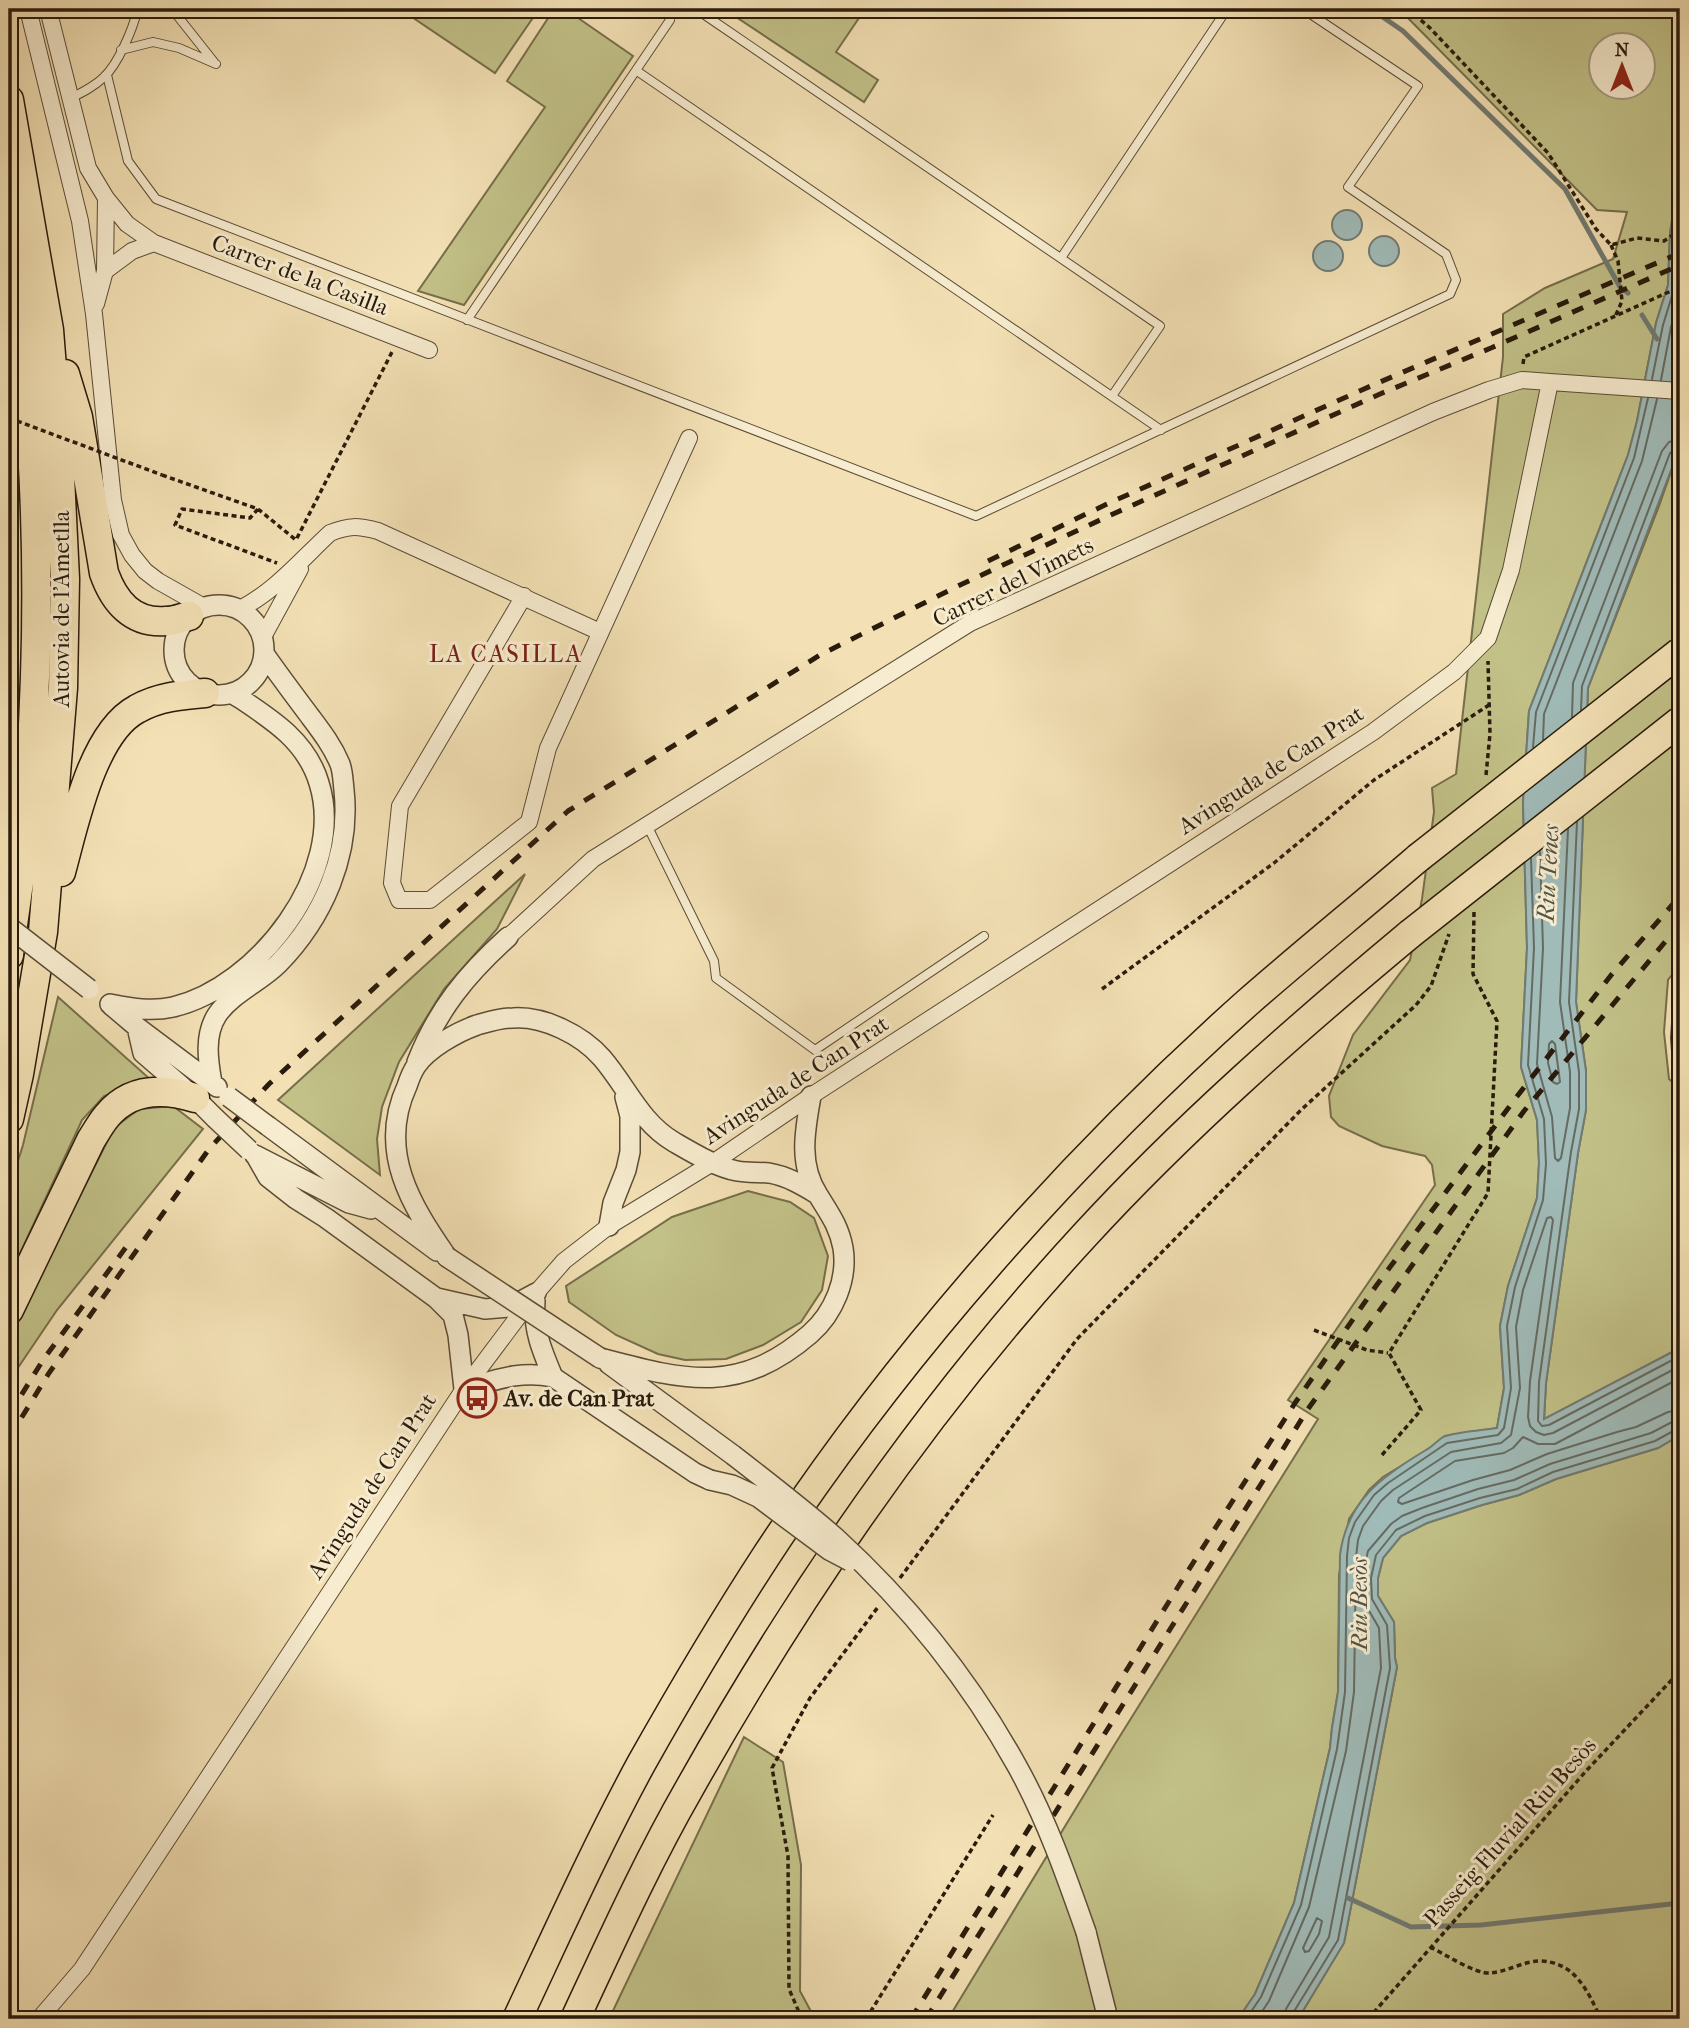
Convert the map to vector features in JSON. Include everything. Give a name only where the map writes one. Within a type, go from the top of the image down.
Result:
[{"type":"highway","name":"Autovia de l'Ametlla","points":[[9,100],[49,330],[62,512],[64,650],[59,751],[43,932],[9,1119]]},
{"type":"highway","name":"Autovia de l'Ametlla","points":[[9,246],[27,382],[35,502],[37,614],[27,816],[9,955]]},
{"type":"highway","points":[[49,330],[63,365],[78,417],[108,586],[125,608],[138,616],[167,621],[196,611]]},
{"type":"highway","points":[[517,2019],[633,1779],[697,1666],[769,1552],[837,1455],[918,1350],[1074,1172],[1246,1004],[1418,858],[1680,652]]},
{"type":"highway","points":[[43,932],[87,781],[99,753],[118,724],[135,710],[160,699],[219,693]]},
{"type":"highway","points":[[575,2019],[687,1791],[787,1622],[860,1513],[985,1350],[1084,1236],[1189,1128],[1298,1028],[1409,934],[1680,722]]},
{"type":"highway","points":[[9,1310],[91,1140],[107,1115],[135,1095],[152,1090],[203,1090]]},
{"type":"street","points":[[28,9],[80,220],[113,500],[121,536],[145,571],[196,611]]},
{"type":"street","name":"Carrer de la Casilla","points":[[48,9],[88,167],[106,198],[127,224],[155,243],[429,350]]},
{"type":"street","points":[[93,314],[105,271],[106,198]]},
{"type":"street","points":[[105,271],[132,251],[155,243]]},
{"type":"street","name":"Carrer del Vimets","points":[[508,937],[593,859],[970,623],[1455,403],[1522,380],[1550,382]]},
{"type":"street","points":[[1550,382],[1680,391]]},
{"type":"street","name":"Avinguda de Can Prat","points":[[39,2019],[82,1969],[464,1389],[536,1293],[564,1261],[609,1226],[714,1162],[811,1096],[1373,732],[1454,672],[1488,638],[1511,570],[1550,382]]},
{"type":"street","points":[[524,596],[400,806],[391,883],[399,900],[430,900],[529,822],[548,748],[689,438]]},
{"type":"street","points":[[240,609],[275,586],[330,533],[356,525],[378,531],[600,632]]},
{"type":"street","points":[[219,693],[251,683],[257,675],[264,646],[310,552]]},
{"type":"street","points":[[110,1004],[138,1009],[164,1009],[196,1000],[215,989],[243,970],[287,925],[309,888],[324,830],[324,810],[319,783],[307,758],[294,738],[274,721],[219,693],[187,682],[176,664],[174,643],[177,633],[196,611],[222,604],[240,609],[254,620],[264,646],[329,741],[341,767],[346,809],[342,848],[335,873],[303,937],[276,966],[232,999],[218,1014],[211,1028],[203,1090],[215,1118],[253,1153],[349,1203],[382,1211]]},
{"type":"street","points":[[9,927],[137,1027],[143,1053],[203,1090],[229,1097],[447,1257],[600,1358],[733,1454],[813,1518],[870,1571],[939,1648],[980,1706],[1017,1766],[1066,1874],[1086,1932],[1108,2019]]},
{"type":"street","points":[[447,1257],[420,1218],[405,1187],[398,1163],[397,1118],[403,1094],[427,1038],[468,975],[508,937]]},
{"type":"street","points":[[416,1066],[442,1042],[466,1029],[515,1017],[537,1020],[588,1045],[602,1058],[648,1122],[673,1142],[735,1171],[782,1176],[817,1194]]},
{"type":"street","points":[[1680,1024],[1680,1051]]},
{"type":"street","points":[[609,1226],[613,1203],[630,1152],[630,1116],[624,1089]]},
{"type":"street","points":[[600,1358],[661,1374],[713,1377],[739,1375],[763,1367],[786,1353],[822,1323],[840,1289],[843,1248],[838,1228],[829,1209],[817,1194],[805,1160],[805,1130],[811,1096]]},
{"type":"street","points":[[253,1153],[268,1177],[436,1297],[453,1315],[464,1389],[515,1375],[535,1373],[553,1377],[695,1473],[758,1497],[829,1550],[870,1571]]},
{"type":"street","points":[[436,1297],[485,1309],[509,1307],[536,1293]]},
{"type":"street","points":[[536,1293],[534,1316],[537,1338],[553,1377]]},
{"type":"lane","points":[[121,50],[153,42],[179,48],[216,64],[172,9]]},
{"type":"lane","points":[[696,9],[1160,326],[1112,396]]},
{"type":"lane","points":[[1061,258],[1227,9]]},
{"type":"lane","points":[[107,75],[128,161],[156,199],[976,516],[1450,294],[1456,280],[1446,254],[1348,187],[1418,86],[1303,9]]},
{"type":"lane","points":[[71,98],[107,75],[133,29],[136,10]]},
{"type":"lane","points":[[467,320],[670,20]]},
{"type":"lane","points":[[637,71],[1161,429]]},
{"type":"lane","points":[[647,825],[714,961],[716,978],[815,1050],[984,936]]},
{"type":"path","points":[[1408,9],[1430,28],[1548,153],[1597,229],[1611,245],[1618,261],[1622,301],[1614,317]]},
{"type":"path","points":[[1611,245],[1637,238],[1664,241],[1680,230]]},
{"type":"path","points":[[1522,380],[1524,357],[1680,288]]},
{"type":"path","points":[[290,547],[296,540],[398,338]]},
{"type":"path","points":[[9,418],[258,509],[310,552]]},
{"type":"path","points":[[258,509],[250,518],[181,509],[175,525],[278,563],[284,555]]},
{"type":"path","points":[[1102,989],[1274,863],[1374,780],[1489,705],[1488,638]]},
{"type":"path","points":[[899,1579],[1077,1339],[1301,1110],[1416,1005],[1431,986],[1452,926]]},
{"type":"path","points":[[1389,1353],[1488,1193],[1497,1021],[1473,974]]},
{"type":"path","points":[[1314,1330],[1367,1350],[1389,1353]]},
{"type":"path","points":[[1382,1455],[1421,1410],[1389,1353]]},
{"type":"path","points":[[802,2019],[789,1989],[788,1856],[772,1768],[810,1698],[883,1601]]},
{"type":"path","name":"Passeig Fluvial Riu Besòs","points":[[1368,2019],[1587,1770],[1680,1671]]},
{"type":"path","points":[[866,2019],[993,1815]]},
{"type":"path","points":[[1430,1947],[1476,1970],[1488,1973],[1537,1961],[1563,1966],[1586,1986],[1601,2019]]},
{"type":"shaded area","points":[[400,9],[539,9],[495,73]]},
{"type":"shaded area","points":[[554,9],[565,9],[633,56],[464,305],[418,291],[545,107],[507,81]]},
{"type":"shaded area","points":[[724,9],[865,9],[836,52],[878,80],[864,102]]},
{"type":"shaded area","points":[[1399,9],[1680,9],[1680,173],[1670,233],[1668,285],[1656,323],[1628,455],[1529,711],[1523,803],[1527,948],[1521,1067],[1537,1120],[1539,1163],[1537,1198],[1508,1286],[1500,1326],[1504,1388],[1497,1428],[1445,1436],[1383,1477],[1369,1490],[1349,1519],[1339,1575],[1338,1692],[1330,1748],[1294,1903],[1255,1994],[1238,2019],[948,2019],[1115,1744],[1318,1419],[1288,1400],[1435,1185],[1432,1165],[1425,1156],[1382,1146],[1339,1126],[1331,1117],[1329,1096],[1353,1035],[1410,960],[1434,812],[1432,788],[1456,774],[1503,357],[1503,314],[1545,288],[1613,259],[1627,212],[1597,210]]},
{"type":"shaded area","points":[[1680,437],[1680,965],[1668,980],[1664,1032],[1669,1079],[1680,1089],[1680,1348],[1544,1420],[1546,1383],[1586,1110],[1586,1071],[1576,1002],[1588,688],[1659,506],[1678,452]]},
{"type":"shaded area","points":[[525,874],[497,929],[444,989],[399,1062],[382,1107],[377,1139],[380,1175],[278,1100]]},
{"type":"shaded area","points":[[58,997],[151,1080],[104,1096],[82,1120],[9,1277],[9,1189],[23,1145]]},
{"type":"shaded area","points":[[173,1106],[203,1129],[57,1310],[9,1381],[9,1337],[114,1128],[139,1109]]},
{"type":"shaded area","points":[[748,1191],[790,1202],[814,1218],[828,1256],[822,1290],[801,1322],[763,1345],[726,1359],[685,1360],[658,1354],[616,1335],[569,1302],[566,1286],[672,1217]]},
{"type":"shaded area","points":[[1680,1435],[1680,2019],[1298,2019],[1344,1943],[1397,1667],[1394,1622],[1378,1596],[1378,1578],[1383,1558],[1401,1536],[1427,1523],[1658,1448]]},
{"type":"shaded area","points":[[744,1737],[783,1762],[801,1865],[800,1991],[815,2019],[609,2019]]},
{"type":"water","points":[[1680,173],[1678,452],[1588,688],[1576,1002],[1586,1071],[1586,1110],[1546,1383],[1544,1419],[1680,1348],[1680,1435],[1658,1448],[1427,1523],[1401,1536],[1383,1558],[1378,1578],[1378,1596],[1394,1622],[1397,1667],[1344,1943],[1298,2019],[1238,2019],[1255,1994],[1294,1903],[1330,1748],[1338,1692],[1340,1555],[1350,1520],[1358,1505],[1381,1481],[1443,1437],[1497,1428],[1504,1388],[1500,1326],[1508,1286],[1537,1198],[1539,1163],[1537,1120],[1521,1067],[1527,948],[1523,803],[1529,711],[1628,455],[1656,323],[1668,285],[1670,233]]},
{"type":"water","points":[[1347,210],[1357,215],[1362,225],[1357,235],[1347,240],[1337,235],[1332,225],[1337,215]]},
{"type":"water","points":[[1384,236],[1394,241],[1399,251],[1394,261],[1384,266],[1374,261],[1369,251],[1374,241]]},
{"type":"water","points":[[1328,241],[1334,242],[1342,250],[1342,262],[1334,270],[1328,271],[1322,270],[1314,262],[1313,256],[1314,250],[1322,242]]},
{"type":"waterway","points":[[1371,9],[1403,31],[1565,189],[1620,287],[1628,293]]},
{"type":"waterway","points":[[1642,315],[1657,339]]},
{"type":"waterway","points":[[1348,1898],[1411,1927],[1481,1925],[1680,1903]]},
{"type":"railway","points":[[988,561],[1107,504],[1373,385],[1680,253]]},
{"type":"railway","points":[[9,1438],[49,1373],[209,1149],[269,1084],[568,811],[820,655],[960,585],[1380,394],[1680,265]]},
{"type":"railway","points":[[911,2019],[1295,1403],[1376,1286],[1515,1099],[1612,974],[1680,896]]},
{"type":"railway","points":[[926,2019],[1308,1409],[1524,1111],[1680,924]]},
{"type":"railway","points":[[9,1415],[43,1360],[129,1243]]},
{"type":"place","name":"Av. de Can Prat","points":[[477,1398]]},
{"type":"district","name":"LA CASILLA","points":[[506,654]]},
{"type":"water label","name":"Riu Tenes","points":[[1548,873]]},
{"type":"water label","name":"Riu Besòs","points":[[1359,1604]]}]
